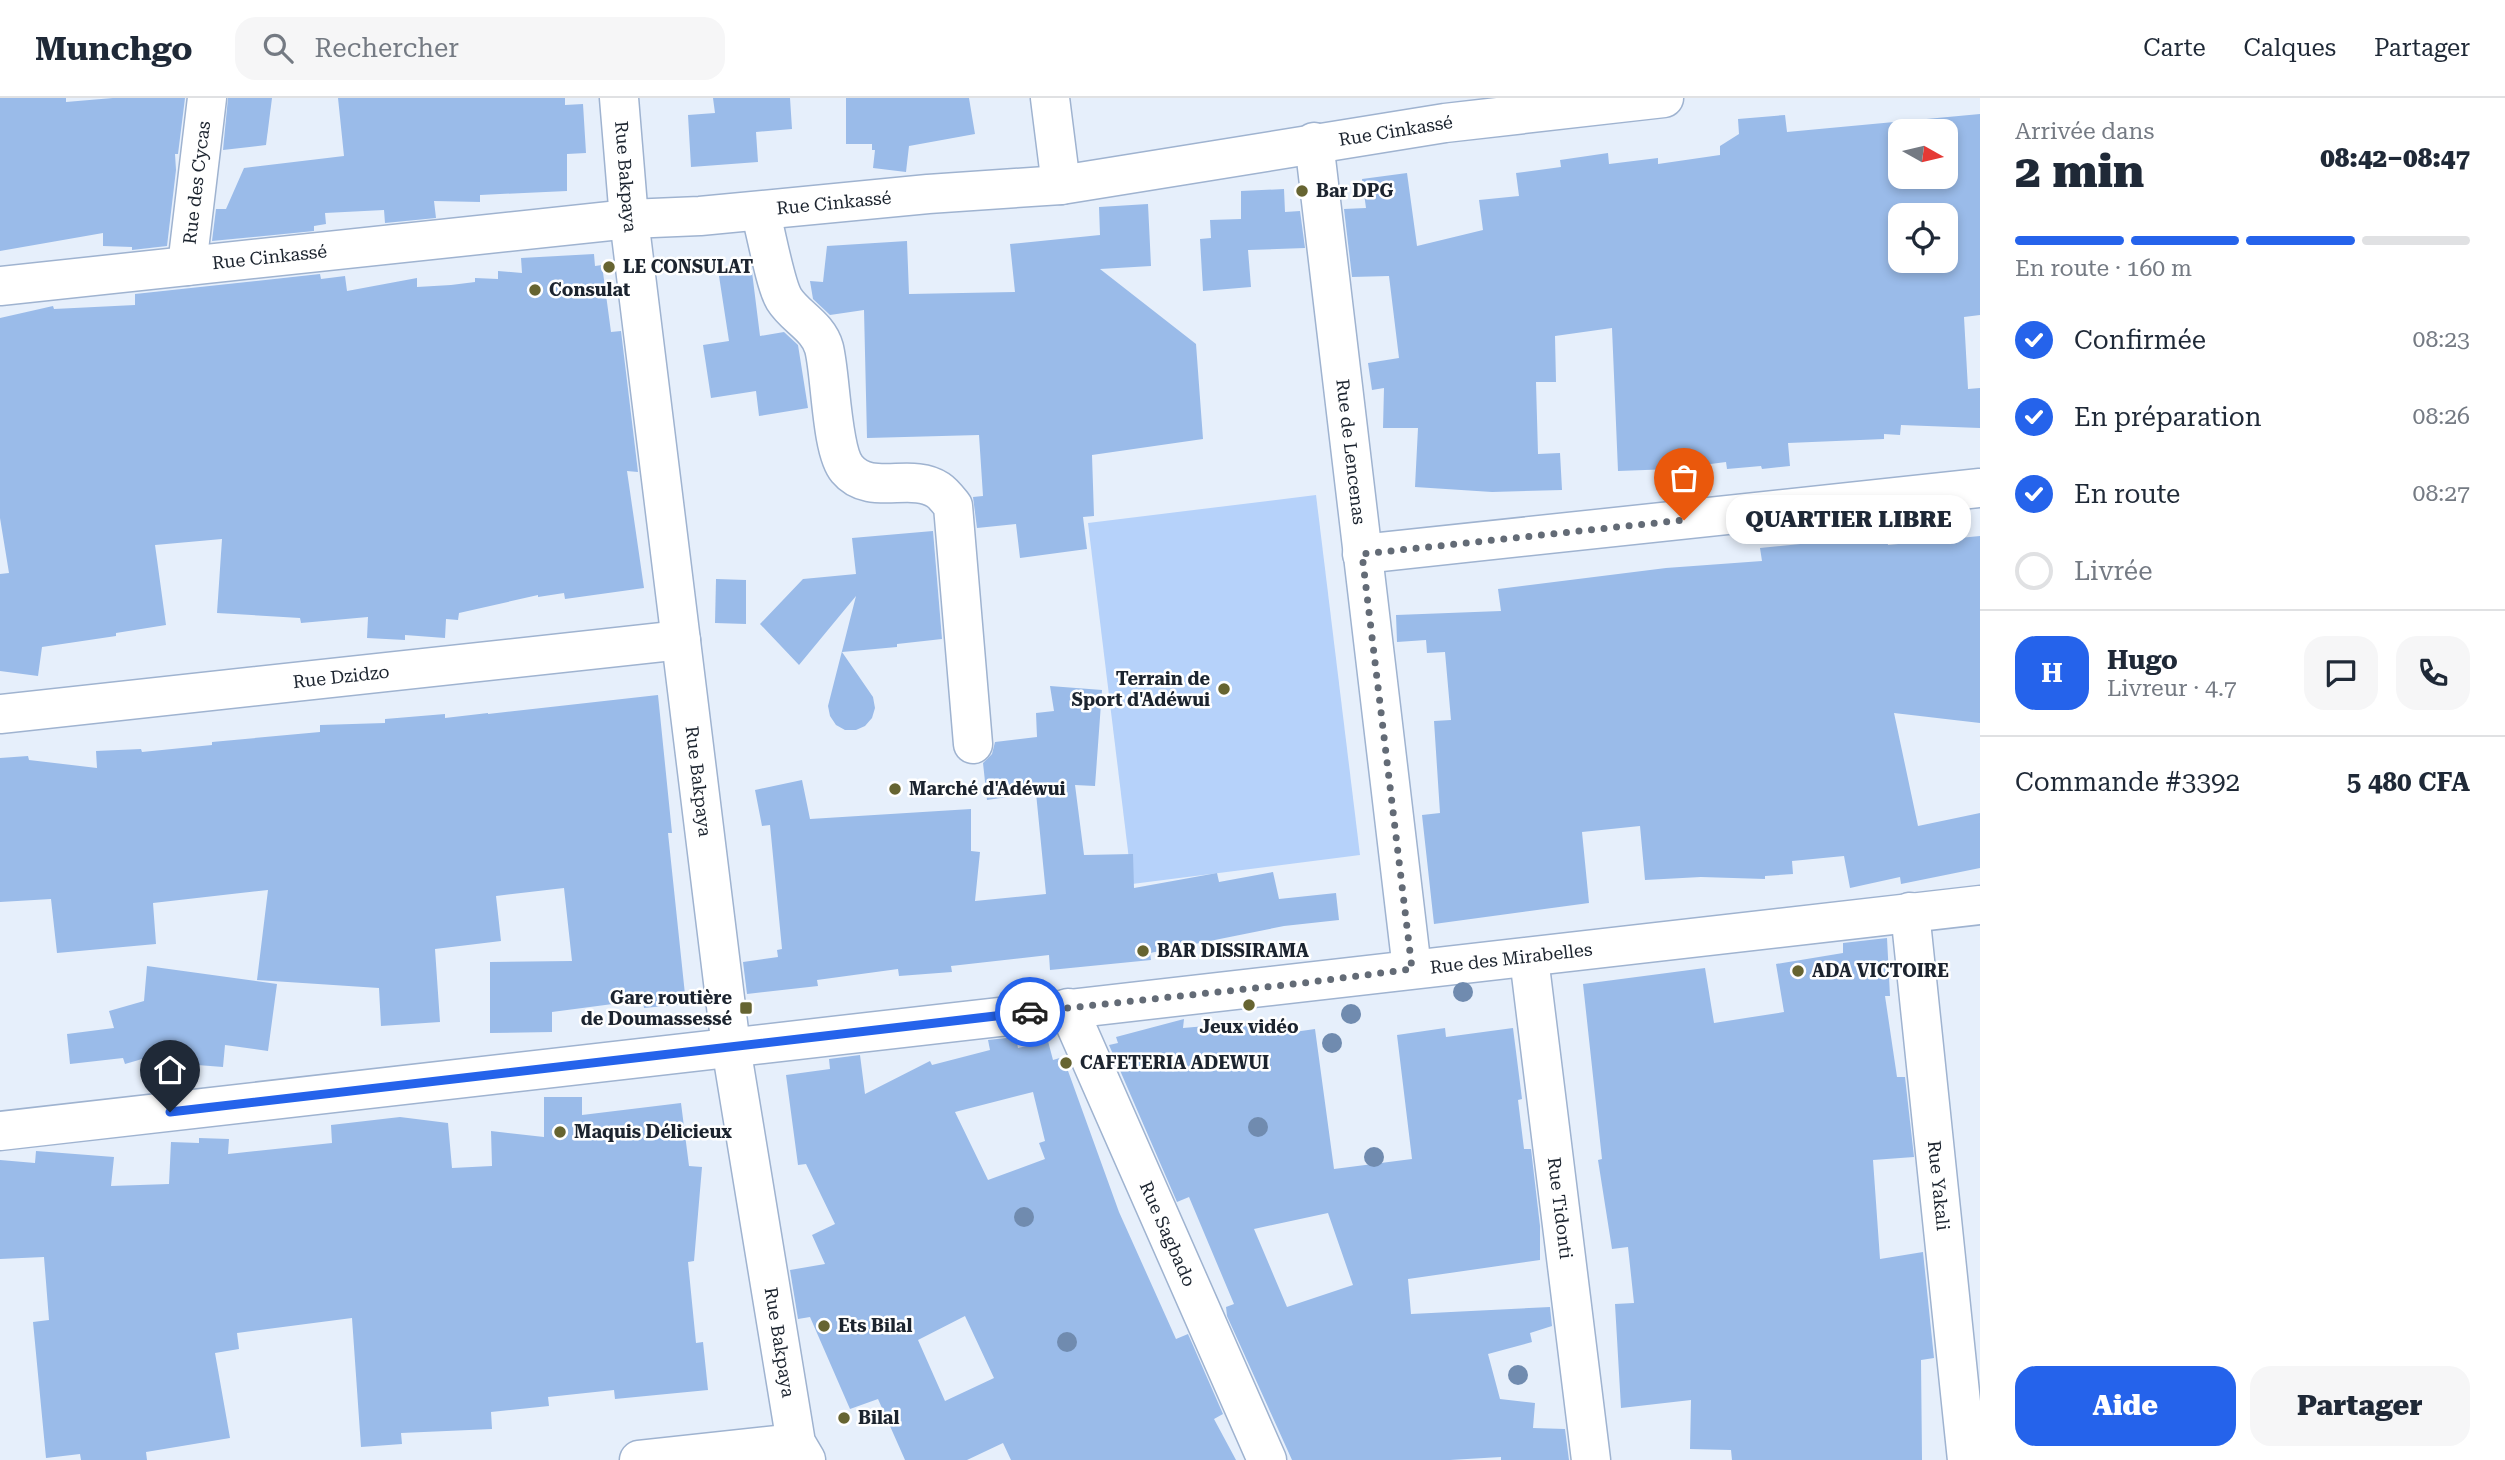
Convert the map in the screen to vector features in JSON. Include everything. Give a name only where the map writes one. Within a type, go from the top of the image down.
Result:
[{"type":"street","name":"Rue des Cycas","points":[[187,267],[207,98]]},
{"type":"street","name":"Rue Bakpaya","points":[[619,98],[629,219],[731,1047],[801,1451]]},
{"type":"street","points":[[1050,98],[1060,185]]},
{"type":"street","name":"Rue Cinkassé","points":[[0,286],[629,219],[760,211],[928,194],[1060,185],[1314,142],[1444,111],[1664,98]]},
{"type":"street","name":"Rue de Lencenas","points":[[1314,142],[1412,969]]},
{"type":"street","points":[[760,211],[782,297],[794,312],[810,324],[824,346],[836,441],[846,469],[867,483],[918,483],[938,490],[953,506],[973,744]]},
{"type":"street","points":[[1362,554],[1980,488]]},
{"type":"street","name":"Rue Dzidzo","points":[[0,715],[681,640]]},
{"type":"street","name":"Rue des Mirabelles","points":[[0,1131],[1980,905]]},
{"type":"street","name":"Rue Yakali","points":[[1910,912],[1967,1460]]},
{"type":"street","name":"Rue Tidonti","points":[[1529,958],[1591,1460]]},
{"type":"street","name":"Rue Sagbado","points":[[1068,1008],[1267,1460]]},
{"type":"street","points":[[639,1460],[801,1451]]},
{"type":"shaded area","name":"Terrain de Sport d'Adéwui","points":[[1316,495],[1360,855],[1132,884],[1088,523]]},
{"type":"building","points":[[0,98],[66,98],[66,102],[113,98],[185,98],[178,154],[175,154],[176,170],[167,246],[132,250],[132,247],[103,246],[103,233],[0,251]]},
{"type":"building","points":[[228,98],[272,98],[266,145],[223,150]]},
{"type":"building","points":[[338,98],[565,98],[565,105],[583,104],[586,153],[567,154],[567,191],[480,195],[480,202],[434,201],[436,218],[385,223],[384,210],[325,213],[326,224],[314,226],[314,231],[212,241],[216,209],[226,209],[244,168],[344,156]]},
{"type":"building","points":[[713,98],[790,98],[792,129],[756,132],[758,162],[691,167],[688,115],[715,113]]},
{"type":"building","points":[[846,98],[969,98],[975,134],[909,146],[906,172],[873,168],[875,150],[872,150],[872,144],[846,144]]},
{"type":"building","points":[[1980,114],[1980,315],[1964,317],[1968,389],[1980,388],[1980,428],[1901,425],[1900,435],[1884,434],[1884,439],[1788,443],[1790,466],[1727,469],[1726,462],[1672,469],[1618,471],[1612,328],[1555,336],[1556,382],[1536,382],[1538,454],[1560,453],[1562,490],[1492,492],[1415,487],[1418,428],[1383,428],[1384,388],[1372,390],[1368,363],[1399,358],[1389,276],[1352,277],[1344,209],[1366,208],[1362,179],[1407,173],[1417,246],[1483,230],[1479,200],[1519,196],[1516,173],[1561,167],[1560,160],[1608,153],[1609,164],[1658,158],[1658,164],[1720,155],[1720,146],[1739,134],[1738,119],[1785,115],[1787,132],[1888,123],[1888,189],[1958,189],[1958,119],[1926,119]]},
{"type":"building","points":[[1284,189],[1285,212],[1300,211],[1305,248],[1248,250],[1251,287],[1203,291],[1200,239],[1211,238],[1210,220],[1241,219],[1241,191]]},
{"type":"building","points":[[1148,204],[1151,266],[1100,269],[1196,344],[1203,439],[1092,455],[1094,516],[1083,517],[1087,549],[1020,558],[1016,524],[977,528],[973,497],[983,496],[979,435],[867,438],[864,310],[830,315],[813,299],[810,281],[823,282],[827,246],[907,241],[909,294],[1015,292],[1010,244],[1100,235],[1099,207]]},
{"type":"building","points":[[594,254],[595,266],[602,265],[611,332],[621,331],[638,472],[627,471],[644,588],[565,599],[564,593],[538,595],[459,613],[458,620],[446,619],[445,638],[405,635],[405,640],[367,638],[368,617],[301,623],[300,618],[217,613],[222,539],[155,545],[166,625],[42,647],[38,676],[0,671],[0,574],[9,573],[0,518],[0,318],[53,306],[54,309],[135,305],[135,294],[320,274],[321,279],[345,276],[347,291],[417,278],[417,287],[451,285],[475,282],[475,278],[498,279],[498,271],[522,273],[521,258]]},
{"type":"building","points":[[752,272],[760,336],[784,332],[798,345],[808,408],[759,416],[756,391],[711,398],[703,345],[729,341],[719,276]]},
{"type":"building","points":[[1885,527],[1888,545],[1980,536],[1980,723],[1894,713],[1918,826],[1980,813],[1980,868],[1901,884],[1900,877],[1850,888],[1844,856],[1792,861],[1793,874],[1765,876],[1765,879],[1701,877],[1645,880],[1640,826],[1582,832],[1589,903],[1434,924],[1422,815],[1440,813],[1434,721],[1451,720],[1445,652],[1427,653],[1426,640],[1397,642],[1396,615],[1501,611],[1498,589],[1666,568],[1762,561],[1760,548],[1840,540],[1839,535]]},
{"type":"building","points":[[933,531],[942,639],[897,644],[897,647],[842,652],[873,697],[875,708],[872,718],[865,726],[856,730],[845,730],[836,725],[828,706],[856,596],[799,665],[760,624],[803,579],[856,574],[852,538]]},
{"type":"building","points":[[716,579],[746,580],[746,624],[715,623]]},
{"type":"building","points":[[1050,686],[1102,690],[1095,786],[1075,785],[1084,855],[1133,854],[1134,888],[1217,873],[1219,882],[1273,872],[1279,899],[1336,893],[1339,920],[1284,926],[1150,953],[1151,960],[1050,970],[1049,955],[951,966],[952,972],[899,976],[898,969],[817,980],[818,986],[747,994],[743,962],[778,957],[777,950],[782,949],[770,825],[762,826],[755,790],[802,780],[810,819],[971,809],[971,851],[980,852],[975,901],[1046,894],[1036,793],[987,800],[983,763],[992,754],[995,742],[1037,737],[1036,713],[1054,711]]},
{"type":"building","points":[[658,695],[672,833],[668,833],[686,1004],[644,1008],[643,1000],[552,1012],[552,1032],[490,1033],[490,962],[572,961],[564,888],[496,896],[501,941],[435,949],[440,1022],[381,1026],[379,988],[257,980],[268,890],[153,903],[156,944],[57,953],[51,899],[0,902],[0,758],[28,756],[29,760],[97,768],[96,751],[141,749],[142,752],[212,745],[212,742],[320,732],[320,725],[385,723],[385,719],[445,714],[445,718]]},
{"type":"building","points":[[1887,938],[1890,996],[1885,996],[1897,1077],[1905,1077],[1914,1157],[1873,1160],[1880,1259],[1923,1252],[1934,1358],[1921,1360],[1922,1460],[1732,1460],[1731,1450],[1690,1449],[1691,1400],[1621,1408],[1615,1304],[1634,1303],[1628,1247],[1612,1249],[1598,1160],[1602,1159],[1583,984],[1705,968],[1714,1023],[1784,1012],[1776,964],[1843,953],[1843,943]]},
{"type":"building","points":[[147,966],[277,984],[268,1051],[225,1045],[223,1067],[172,1063],[173,1050],[125,1064],[123,1058],[70,1064],[67,1034],[114,1028],[109,1011],[144,1001]]},
{"type":"building","points":[[1184,1019],[1183,1028],[1264,1021],[1266,1036],[1315,1029],[1334,1169],[1412,1159],[1397,1035],[1445,1028],[1446,1037],[1513,1028],[1522,1099],[1518,1100],[1524,1149],[1531,1149],[1540,1226],[1540,1260],[1408,1279],[1411,1314],[1550,1307],[1552,1326],[1530,1333],[1532,1342],[1488,1354],[1500,1399],[1535,1403],[1533,1428],[1565,1429],[1569,1460],[1501,1460],[1501,1457],[1450,1460],[1292,1460],[1227,1316],[1226,1307],[1234,1304],[1189,1197],[1177,1202],[1109,1045],[1118,1043],[1116,1037]],"holes":[[[1328,1213],[1353,1285],[1287,1307],[1254,1229]]]},
{"type":"building","points":[[1016,1037],[1018,1048],[1048,1041],[1053,1060],[1063,1057],[1119,1212],[1176,1339],[1188,1334],[1223,1414],[1214,1419],[1236,1460],[1011,1460],[1003,1443],[967,1460],[905,1460],[878,1399],[850,1409],[810,1317],[798,1319],[790,1270],[825,1264],[812,1235],[835,1224],[806,1164],[798,1165],[786,1075],[830,1069],[829,1059],[860,1055],[865,1094],[930,1061],[932,1065],[990,1050],[988,1040]],"holes":[[[1033,1092],[1045,1141],[1039,1143],[1045,1159],[988,1180],[955,1112]],[[965,1316],[994,1378],[945,1401],[918,1340]]]},
{"type":"building","points":[[544,1097],[582,1097],[582,1115],[681,1103],[689,1166],[702,1167],[694,1261],[688,1262],[696,1343],[703,1342],[708,1390],[615,1399],[614,1390],[548,1397],[549,1406],[491,1412],[492,1429],[401,1433],[402,1444],[361,1447],[352,1318],[237,1333],[239,1349],[215,1353],[230,1438],[146,1452],[147,1460],[81,1460],[80,1454],[46,1458],[33,1322],[49,1320],[44,1257],[0,1259],[0,1160],[35,1163],[36,1151],[114,1157],[111,1186],[169,1184],[171,1142],[199,1143],[199,1138],[229,1139],[228,1154],[332,1143],[331,1125],[400,1117],[448,1123],[452,1168],[492,1166],[491,1131],[544,1137]]},
{"type":"way so far","points":[[1030,1012],[1412,969],[1362,554],[1684,520]]},
{"type":"place","name":"Bar DPG","points":[[1302,191]]},
{"type":"place","name":"LE CONSULAT","points":[[609,267]]},
{"type":"place","name":"Consulat","points":[[535,290]]},
{"type":"place","name":"QUARTIER LIBRE","points":[[1684,520]]},
{"type":"place","name":"Terrain de Sport d'Adéwui","points":[[1224,689]]},
{"type":"place","name":"Marché d'Adéwui","points":[[895,789]]},
{"type":"place","name":"BAR DISSIRAMA","points":[[1143,951]]},
{"type":"place","name":"ADA VICTOIRE","points":[[1798,971]]},
{"type":"place","name":"Jeux vidéo","points":[[1249,1005]]},
{"type":"place","name":"Gare routière de Doumassessé","points":[[746,1008]]},
{"type":"place","name":"CAFETERIA ADEWUI","points":[[1066,1063]]},
{"type":"place","name":"Maquis Délicieux","points":[[560,1132]]},
{"type":"place","name":"Ets Bilal","points":[[824,1326]]},
{"type":"place","name":"Bilal","points":[[844,1418]]},
{"type":"route","points":[[170,1112],[1030,1012]]}]
